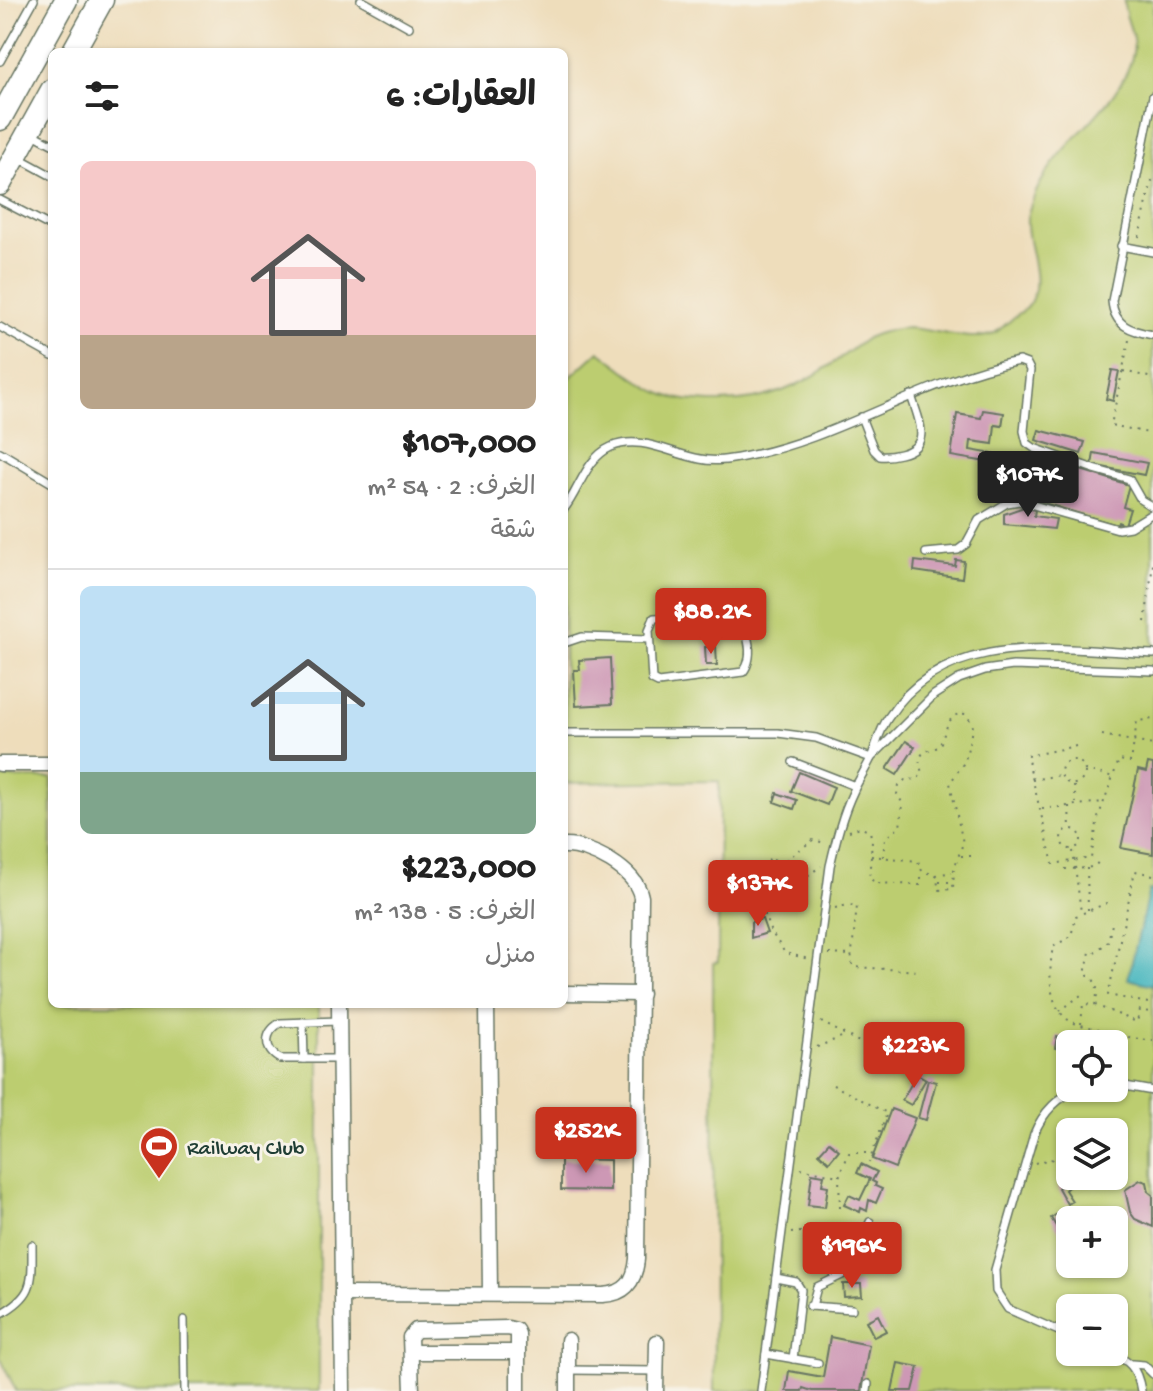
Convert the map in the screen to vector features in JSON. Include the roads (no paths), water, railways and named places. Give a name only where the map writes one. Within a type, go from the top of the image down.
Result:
[{"type":"highway","points":[[0,119],[66,0]]},
{"type":"highway","points":[[75,48],[102,0]]},
{"type":"highway","points":[[0,184],[8,152],[29,131],[48,97]]},
{"type":"street","points":[[0,764],[48,764]]},
{"type":"street","points":[[342,1294],[614,1294],[632,1281],[637,1259],[642,908],[637,884],[628,874],[592,851],[568,846]]},
{"type":"street","points":[[568,993],[641,994]]},
{"type":"street","points":[[339,1008],[343,1391]]},
{"type":"street","points":[[487,1008],[490,1293]]},
{"type":"street","points":[[412,1391],[411,1334],[420,1329],[508,1328],[516,1330],[518,1334],[518,1391]]},
{"type":"street","points":[[568,1340],[568,1391]]},
{"type":"street","points":[[656,1391],[657,1342]]},
{"type":"street","points":[[411,1352],[518,1352]]},
{"type":"lane","points":[[0,61],[34,0]]},
{"type":"lane","points":[[361,0],[409,27]]},
{"type":"lane","points":[[1153,96],[1121,246],[1113,308],[1120,322],[1133,331],[1153,335]]},
{"type":"lane","points":[[29,131],[48,142]]},
{"type":"lane","points":[[8,152],[48,174]]},
{"type":"lane","points":[[0,200],[48,225]]},
{"type":"lane","points":[[1121,246],[1153,252]]},
{"type":"lane","points":[[0,327],[48,354]]},
{"type":"lane","points":[[568,502],[593,460],[623,443],[643,443],[700,459],[729,460],[786,448],[973,372],[1023,362],[1031,374],[1024,431],[1027,443],[1088,467],[1124,476],[1134,483],[1141,500],[1153,510],[1130,527],[1118,529],[1024,501],[1014,501],[979,520],[966,544],[958,550],[926,553]]},
{"type":"lane","points":[[861,417],[874,450],[880,456],[888,457],[912,450],[920,442],[922,431],[911,395]]},
{"type":"lane","points":[[0,452],[48,481]]},
{"type":"lane","points":[[730,615],[744,627],[748,664],[738,674],[658,683],[650,675],[649,639],[649,626],[654,618],[730,615]]},
{"type":"lane","points":[[568,642],[582,637],[649,639]]},
{"type":"lane","points":[[761,1391],[830,866],[855,786],[871,758],[881,729],[896,707],[926,679],[956,662],[983,653],[1011,648],[1153,654]]},
{"type":"lane","points":[[1099,651],[1099,669]]},
{"type":"lane","points":[[871,758],[934,695],[972,674],[1013,666],[1153,671]]},
{"type":"lane","points":[[568,733],[778,733],[825,741],[871,758]]},
{"type":"lane","points":[[793,762],[855,786]]},
{"type":"lane","points":[[339,1021],[280,1023],[271,1028],[267,1037],[267,1046],[280,1059],[339,1059]]},
{"type":"lane","points":[[303,1022],[304,1059]]},
{"type":"lane","points":[[1128,1087],[1153,1091]]},
{"type":"lane","points":[[1056,1330],[1018,1314],[1001,1301],[996,1291],[995,1270],[1034,1134],[1046,1112],[1057,1102]]},
{"type":"lane","points":[[812,1306],[817,1287],[844,1274],[852,1265],[870,1222]]},
{"type":"lane","points":[[0,1314],[20,1302],[30,1287],[32,1245]]},
{"type":"lane","points":[[776,1278],[798,1284],[801,1290],[793,1359]]},
{"type":"lane","points":[[799,1305],[852,1309]]},
{"type":"lane","points":[[184,1320],[185,1391]]},
{"type":"lane","points":[[766,1354],[818,1363]]},
{"type":"lane","points":[[1128,1362],[1144,1365],[1153,1374]]},
{"type":"lane","points":[[1132,1364],[1139,1375],[1141,1391]]},
{"type":"lane","points":[[568,1370],[657,1371]]},
{"type":"water","points":[[1149,890],[1153,891],[1153,985],[1128,979]]},
{"type":"place","name":"Railway Club","points":[[159,1180]]}]
